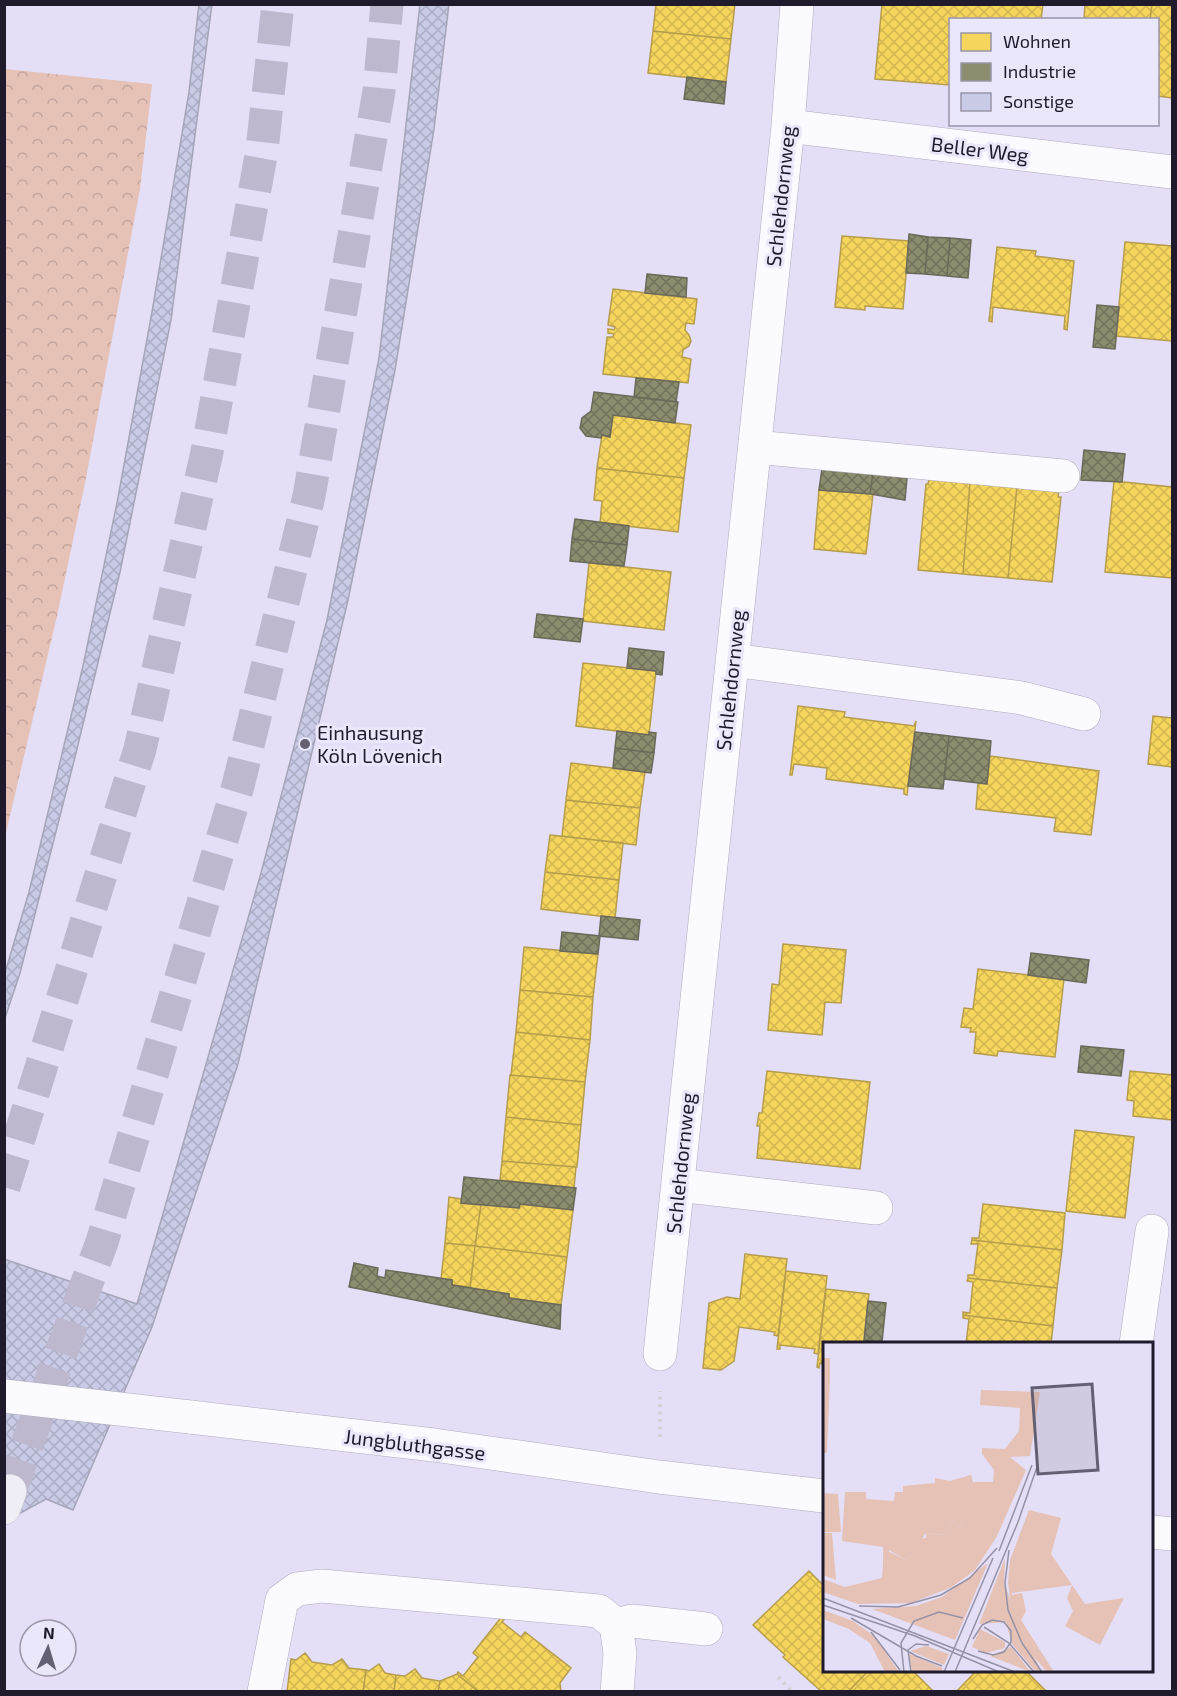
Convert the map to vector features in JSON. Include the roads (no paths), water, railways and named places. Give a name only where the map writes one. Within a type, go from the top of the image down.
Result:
[{"type":"street","name":"Schlehdornweg","points":[[660,1354],[788,126],[797,4]]},
{"type":"street","name":"Beller Weg","points":[[788,126],[1173,172]]},
{"type":"street","points":[[755,447],[1063,477]]},
{"type":"street","points":[[732,660],[1022,698],[1084,714]]},
{"type":"street","points":[[678,1185],[876,1208]]},
{"type":"street","points":[[1136,1342],[1152,1231]]},
{"type":"street","name":"Jungbluthgasse","points":[[4,1396],[434,1445],[659,1477],[823,1496]]},
{"type":"street","points":[[1153,1532],[1173,1534]]},
{"type":"street","points":[[264,1692],[282,1600],[297,1589],[322,1586],[599,1611],[616,1625],[620,1653],[617,1692]]},
{"type":"street","points":[[616,1625],[632,1621],[705,1629]]},
{"type":"tunnel","points":[[4,1187],[140,749],[207,452],[262,150],[278,4]]},
{"type":"tunnel","points":[[10,1491],[102,1242],[238,786],[309,496],[379,91],[387,4]]},
{"type":"place","name":"Einhausung Köln Lövenich","points":[[305,744]]}]
